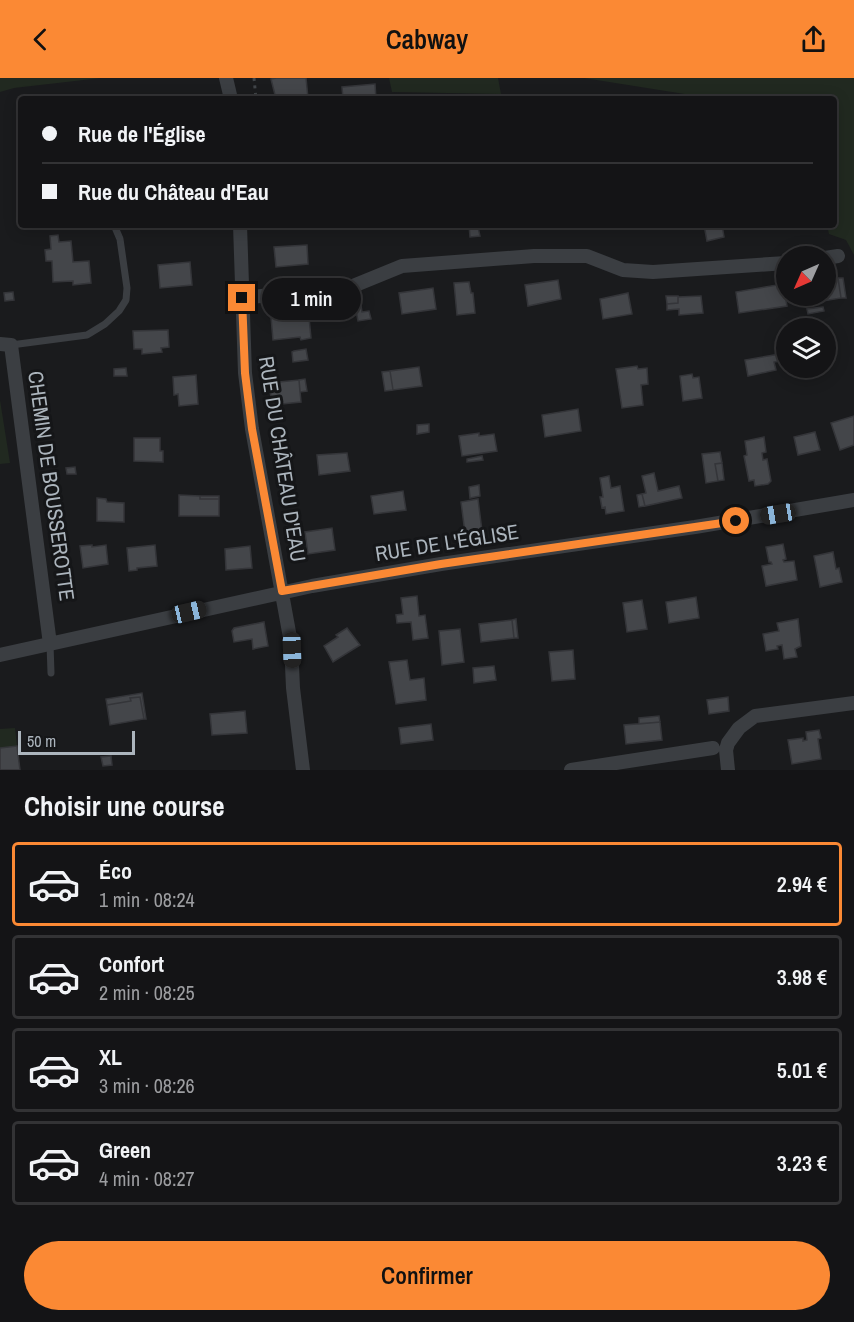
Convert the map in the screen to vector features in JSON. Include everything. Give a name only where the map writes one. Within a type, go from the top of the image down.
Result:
[{"type":"street","points":[[226,78],[230,96]]},
{"type":"street","name":"RUE DU CHÂTEAU D'EAU","points":[[240,228],[245,373],[252,429],[292,650],[293,688],[303,770]]},
{"type":"street","points":[[242,298],[354,286],[402,266],[534,256],[587,256],[624,270],[653,272],[776,264]]},
{"type":"street","name":"CHEMIN DE BOUSSEROTTE","points":[[5,345],[50,644]]},
{"type":"street","name":"RUE DE L'ÉGLISE","points":[[0,655],[282,591],[441,564],[706,526],[854,500]]},
{"type":"street","points":[[571,770],[720,749],[728,743],[739,728],[754,716],[854,703]]},
{"type":"street","points":[[720,749],[728,770]]},
{"type":"lane","points":[[5,345],[87,335],[105,324],[119,311],[126,300],[127,288],[120,239],[115,228]]},
{"type":"lane","points":[[50,644],[51,673]]},
{"type":"path","points":[[254,78],[256,96]]},
{"type":"shaded area","points":[[0,78],[101,78],[14,88],[0,92]]},
{"type":"shaded area","points":[[389,78],[498,78],[501,94],[392,92]]},
{"type":"shaded area","points":[[584,78],[854,78],[854,255],[846,240],[829,234],[828,228],[837,228],[837,96],[697,96]]},
{"type":"shaded area","points":[[0,400],[10,463],[0,464]]},
{"type":"shaded area","points":[[15,728],[17,746],[0,748],[0,729]]},
{"type":"building","points":[[306,78],[308,96],[275,96],[271,79]]},
{"type":"building","points":[[375,84],[376,96],[343,96],[342,87]]},
{"type":"building","points":[[469,228],[478,228],[480,236],[470,237]]},
{"type":"building","points":[[705,228],[722,228],[724,237],[707,241]]},
{"type":"building","points":[[58,235],[59,242],[71,241],[73,262],[89,261],[91,283],[73,285],[73,281],[53,282],[52,261],[46,261],[45,250],[51,249],[50,236]]},
{"type":"building","points":[[307,245],[308,264],[276,267],[274,247]]},
{"type":"building","points":[[190,262],[192,285],[160,288],[158,265]]},
{"type":"building","points":[[836,278],[838,278],[841,298],[836,299]]},
{"type":"building","points":[[838,278],[843,278],[846,298],[841,298]]},
{"type":"building","points":[[558,280],[561,299],[528,306],[525,285]]},
{"type":"building","points":[[469,282],[471,293],[473,293],[475,313],[457,315],[454,283]]},
{"type":"building","points":[[776,285],[776,306],[787,306],[739,313],[736,292]]},
{"type":"building","points":[[433,288],[436,309],[402,314],[399,293]]},
{"type":"building","points":[[13,292],[14,300],[5,301],[4,293]]},
{"type":"building","points":[[628,293],[632,314],[603,319],[600,299]]},
{"type":"building","points":[[666,296],[678,296],[678,303],[667,304]]},
{"type":"building","points":[[701,296],[703,313],[679,315],[679,309],[667,310],[667,304],[678,303],[678,297]]},
{"type":"building","points":[[360,299],[362,312],[369,311],[371,319],[358,321],[354,300]]},
{"type":"building","points":[[823,307],[824,311],[808,314],[807,309]]},
{"type":"building","points":[[288,316],[288,319],[309,317],[311,338],[273,340],[271,317]]},
{"type":"building","points":[[168,330],[169,347],[161,348],[162,352],[142,354],[142,349],[134,349],[133,331]]},
{"type":"building","points":[[306,349],[308,360],[293,362],[292,352]]},
{"type":"building","points":[[776,355],[776,362],[774,362],[776,370],[748,376],[745,360]]},
{"type":"building","points":[[637,366],[638,369],[647,368],[648,384],[641,385],[643,405],[622,408],[616,369]]},
{"type":"building","points":[[419,367],[422,386],[393,390],[390,371]]},
{"type":"building","points":[[126,368],[127,376],[114,376],[114,369]]},
{"type":"building","points":[[390,371],[393,390],[385,391],[382,372]]},
{"type":"building","points":[[692,374],[693,378],[699,377],[702,398],[683,401],[680,376]]},
{"type":"building","points":[[196,375],[198,404],[179,406],[178,394],[174,395],[173,377]]},
{"type":"building","points":[[305,379],[307,391],[300,392],[299,380]]},
{"type":"building","points":[[299,380],[301,402],[272,405],[269,383]]},
{"type":"building","points":[[578,409],[581,431],[545,437],[542,415]]},
{"type":"building","points":[[854,416],[854,445],[840,450],[831,423]]},
{"type":"building","points":[[429,424],[429,432],[417,434],[417,425]]},
{"type":"building","points":[[815,432],[820,450],[798,455],[794,437]]},
{"type":"building","points":[[479,433],[479,436],[494,434],[497,451],[462,456],[459,436]]},
{"type":"building","points":[[764,437],[766,452],[762,453],[763,460],[767,459],[771,481],[768,484],[755,486],[754,480],[749,481],[744,456],[747,455],[745,441]]},
{"type":"building","points":[[134,438],[160,438],[163,462],[134,461]]},
{"type":"building","points":[[720,452],[722,463],[715,464],[718,481],[706,483],[702,454]]},
{"type":"building","points":[[347,453],[350,471],[319,475],[317,455]]},
{"type":"building","points":[[482,456],[483,460],[467,462],[467,459]]},
{"type":"building","points":[[722,463],[724,480],[718,481],[715,464]]},
{"type":"building","points":[[75,467],[76,474],[67,474],[66,468]]},
{"type":"building","points":[[654,473],[658,491],[679,486],[682,498],[645,506],[642,494],[646,493],[642,476]]},
{"type":"building","points":[[609,476],[611,488],[620,486],[624,511],[606,514],[600,497],[603,497],[600,478]]},
{"type":"building","points":[[479,485],[480,496],[470,498],[469,487]]},
{"type":"building","points":[[403,491],[406,510],[374,514],[371,496]]},
{"type":"building","points":[[642,494],[645,506],[639,507],[637,495]]},
{"type":"building","points":[[179,495],[200,496],[200,499],[219,499],[219,516],[179,516]]},
{"type":"building","points":[[200,496],[219,496],[219,499],[200,499]]},
{"type":"building","points":[[97,498],[106,499],[107,502],[124,503],[124,522],[97,521]]},
{"type":"building","points":[[478,499],[482,531],[465,533],[461,502]]},
{"type":"building","points":[[332,528],[335,550],[308,554],[305,532]]},
{"type":"building","points":[[298,542],[300,553],[292,555],[290,543]]},
{"type":"building","points":[[783,544],[786,559],[783,560],[784,562],[794,561],[797,580],[766,586],[762,566],[772,564],[769,562],[766,547]]},
{"type":"building","points":[[92,545],[92,547],[106,545],[108,564],[83,568],[80,546]]},
{"type":"building","points":[[155,545],[157,566],[129,571],[127,548]]},
{"type":"building","points":[[250,546],[252,568],[226,570],[225,549]]},
{"type":"building","points":[[833,552],[836,569],[839,568],[842,582],[820,587],[814,556]]},
{"type":"building","points":[[417,596],[419,616],[425,615],[428,638],[413,640],[411,622],[397,623],[396,615],[403,614],[401,598]]},
{"type":"building","points":[[696,597],[699,618],[669,623],[666,602]]},
{"type":"building","points":[[642,600],[647,629],[627,632],[623,603]]},
{"type":"building","points":[[516,619],[518,638],[514,638],[512,620]]},
{"type":"building","points":[[798,619],[801,646],[795,649],[797,657],[784,659],[782,645],[777,646],[778,649],[766,651],[763,634],[779,631],[777,623]]},
{"type":"building","points":[[512,620],[514,638],[481,642],[479,624]]},
{"type":"building","points":[[264,622],[268,646],[253,649],[252,639],[234,642],[232,631],[234,628]]},
{"type":"building","points":[[347,628],[360,645],[333,662],[324,646]]},
{"type":"building","points":[[460,629],[464,662],[442,665],[439,631]]},
{"type":"building","points":[[573,650],[575,679],[552,681],[549,652]]},
{"type":"building","points":[[407,660],[410,680],[424,678],[426,700],[396,704],[389,662]]},
{"type":"building","points":[[494,666],[496,680],[474,683],[473,668]]},
{"type":"building","points":[[142,693],[146,719],[144,719],[140,697],[107,705],[106,699]]},
{"type":"building","points":[[140,697],[144,719],[110,725],[107,705]]},
{"type":"building","points":[[728,697],[729,711],[709,714],[707,700]]},
{"type":"building","points":[[245,711],[247,733],[212,735],[210,714]]},
{"type":"building","points":[[659,716],[660,722],[639,724],[639,718]]},
{"type":"building","points":[[660,722],[662,740],[626,744],[624,725]]},
{"type":"building","points":[[431,724],[433,740],[401,744],[399,728]]},
{"type":"building","points":[[819,730],[821,759],[792,764],[788,740],[803,738],[803,741],[807,740],[806,732]]},
{"type":"building","points":[[17,746],[20,770],[0,770],[0,748]]},
{"type":"building","points":[[111,756],[112,765],[103,766],[101,757]]},
{"type":"route","points":[[242,298],[245,373],[252,429],[282,591],[441,564],[736,521]]}]
